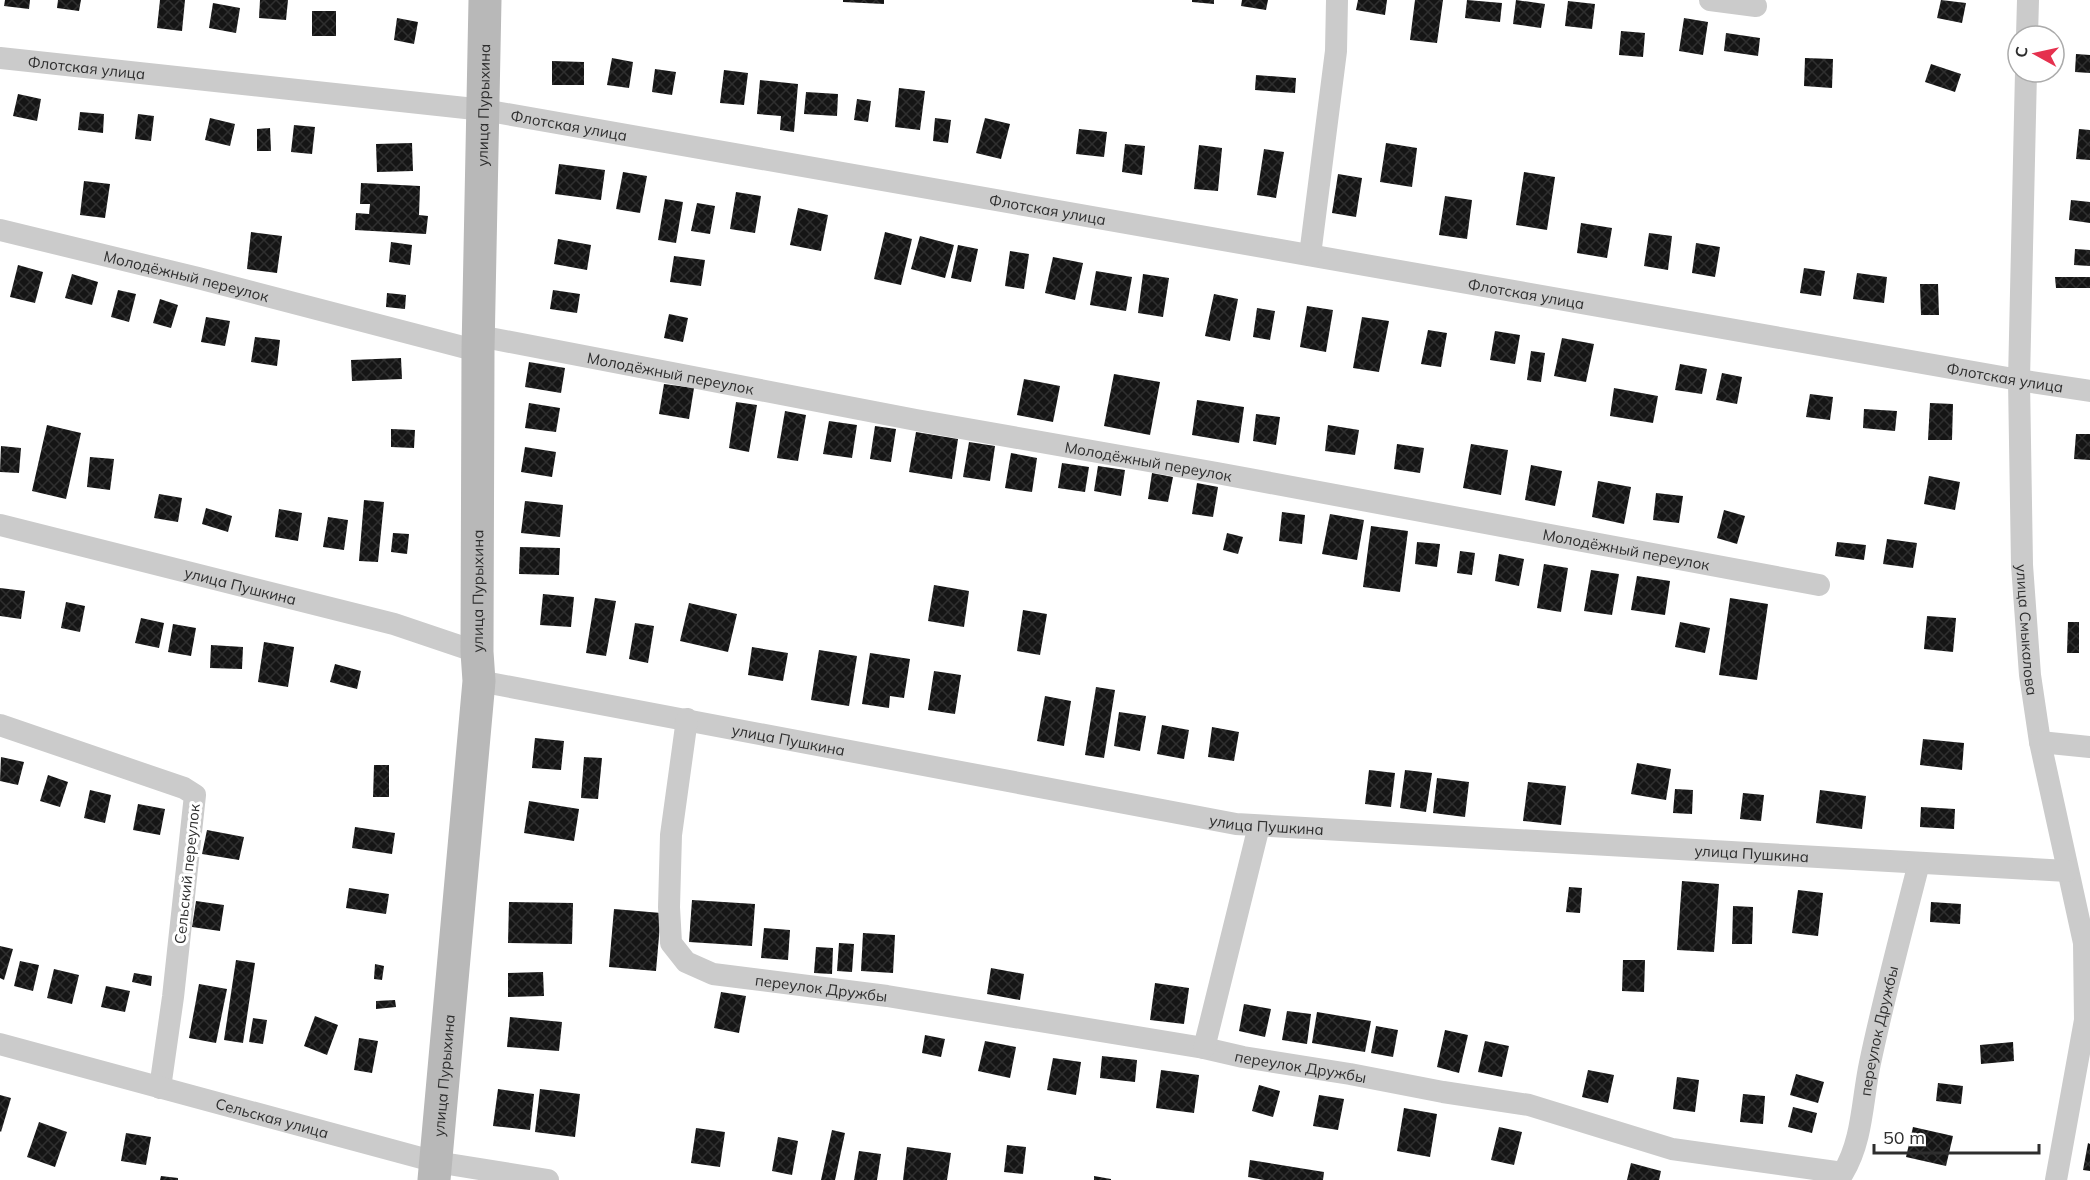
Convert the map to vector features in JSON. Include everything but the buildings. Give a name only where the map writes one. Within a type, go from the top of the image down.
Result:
[{"type":"street","name":"улица Пурыхина","points":[[435,1171],[478,666],[478,344],[485,0]]},
{"type":"street","points":[[1310,255],[1336,51],[1337,0]]},
{"type":"street","points":[[1710,0],[1756,6]]},
{"type":"street","points":[[2027,24],[2028,0]]},
{"type":"street","name":"Флотская улица","points":[[0,58],[484,110],[2090,391]]},
{"type":"street","name":"улица Смыкалова","points":[[2026,84],[2019,380],[2022,565],[2030,675],[2040,742],[2084,943],[2085,1020],[2056,1180]]},
{"type":"street","name":"Молодёжный переулок","points":[[0,230],[478,344],[1228,476],[1819,585]]},
{"type":"street","name":"улица Пушкина","points":[[0,525],[394,624],[478,666],[687,719],[1236,824],[2067,871]]},
{"type":"street","name":"переулок Дружбы","points":[[687,719],[671,835],[669,907],[671,943],[686,962],[713,974],[887,996],[1529,1105],[1672,1149],[1843,1173],[1851,1161],[1861,1118],[1869,1066],[1918,863]]},
{"type":"street","name":"Сельский переулок","points":[[0,725],[184,788],[195,795],[173,997],[160,1088]]},
{"type":"street","points":[[2040,742],[2090,747]]},
{"type":"street","points":[[1204,1048],[1259,826]]},
{"type":"street","name":"Сельская улица","points":[[0,1044],[160,1088],[435,1171],[548,1180]]}]
